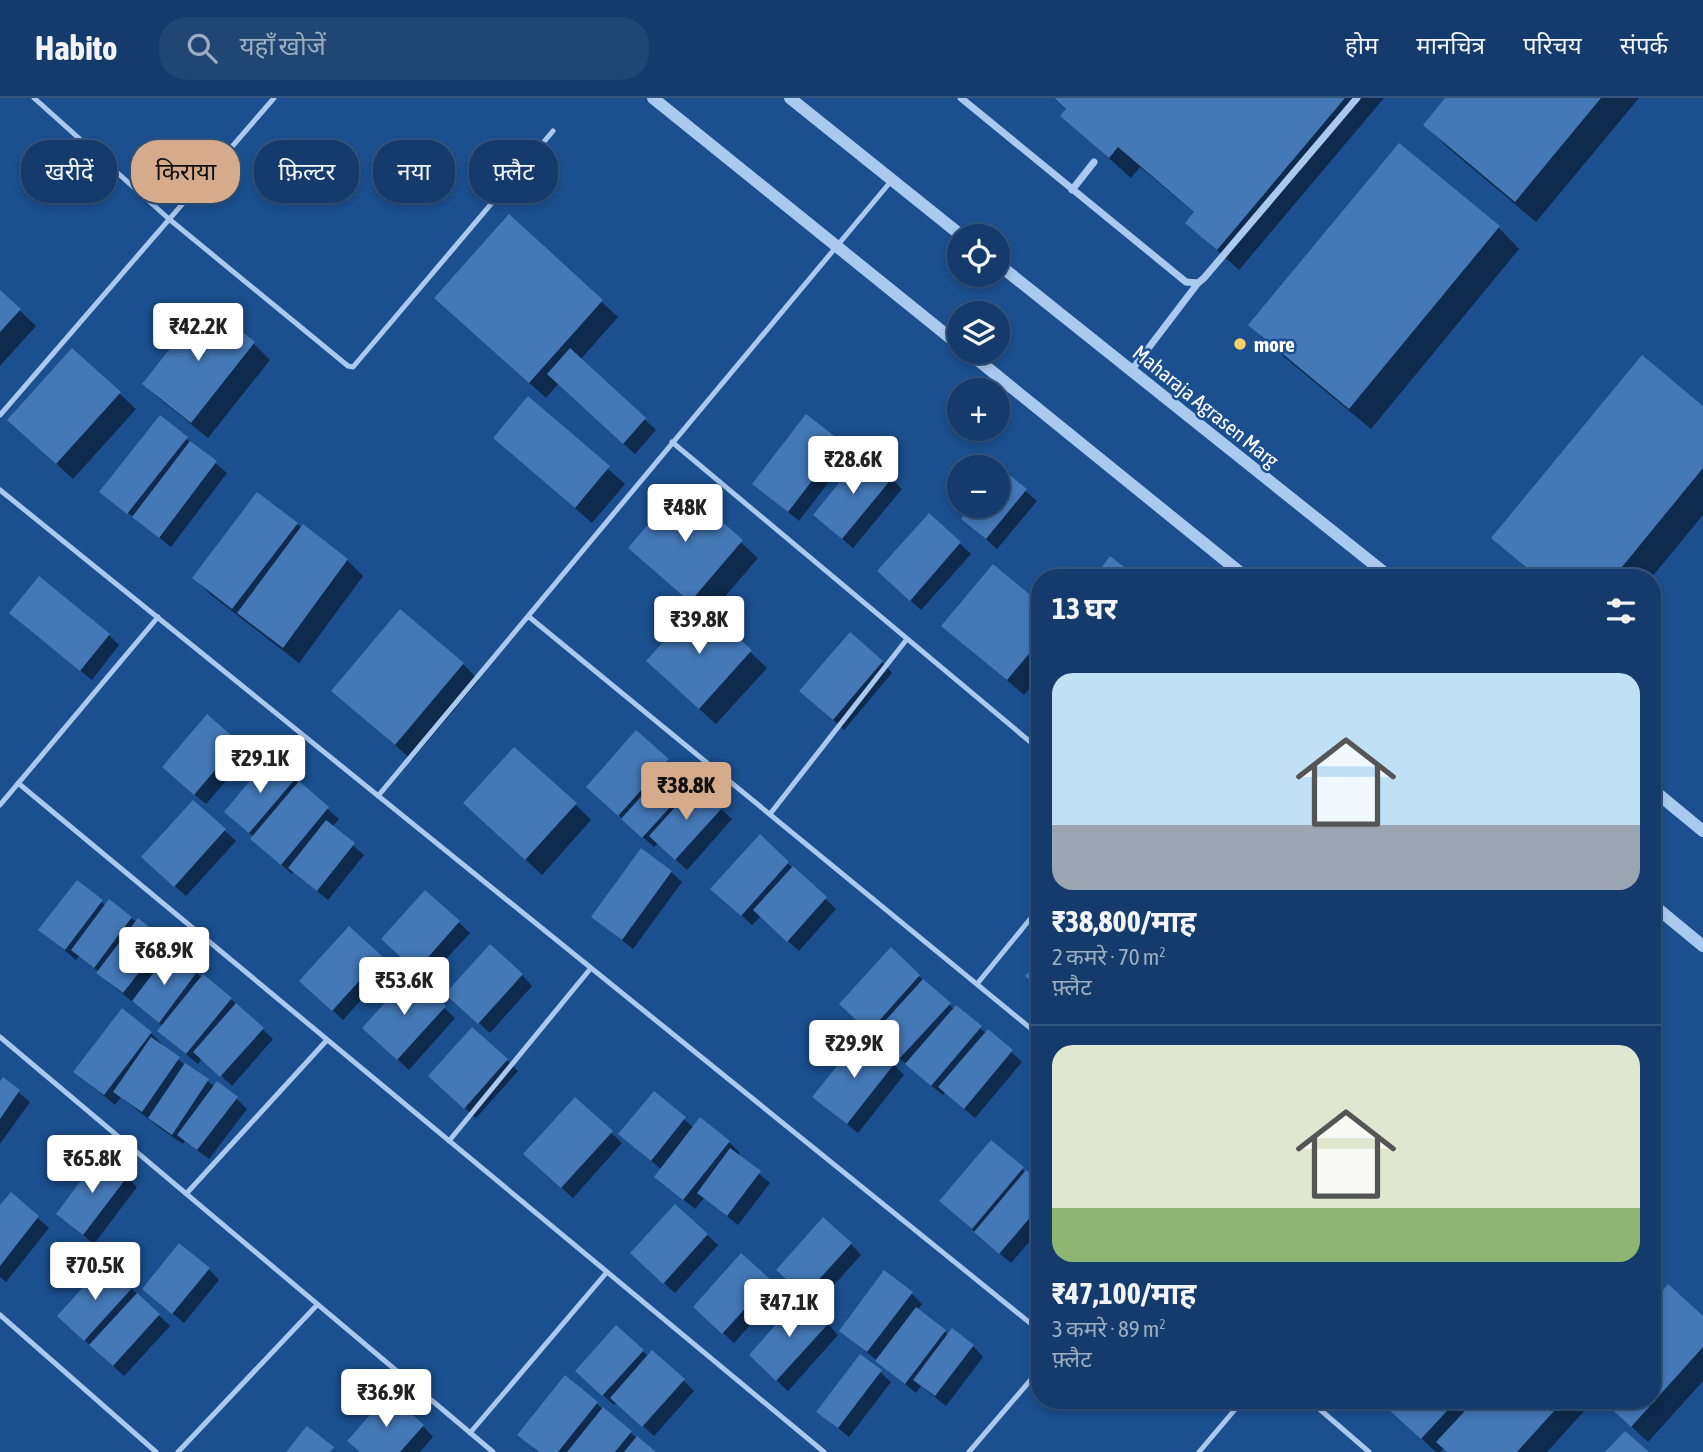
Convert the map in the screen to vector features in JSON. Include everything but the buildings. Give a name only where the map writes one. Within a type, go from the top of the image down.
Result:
[{"type":"street","points":[[653,98],[947,335]]},
{"type":"street","points":[[790,98],[947,224]]},
{"type":"street","points":[[961,98],[1186,282],[1198,283]]},
{"type":"street","points":[[1131,371],[1198,283],[1357,98]]},
{"type":"street","points":[[1072,190],[1094,162]]},
{"type":"street","name":"Maharaja Agrasen Marg","points":[[1010,274],[1380,569]]},
{"type":"street","points":[[983,364],[1236,569]]},
{"type":"street","points":[[1661,796],[1703,831]]},
{"type":"street","points":[[1661,912],[1703,946]]},
{"type":"lane","points":[[34,98],[169,219],[348,366],[353,367],[553,131]]},
{"type":"lane","points":[[0,415],[274,98]]},
{"type":"lane","points":[[378,796],[892,180]]},
{"type":"lane","points":[[672,442],[1031,742]]},
{"type":"lane","points":[[0,490],[1031,1324]]},
{"type":"lane","points":[[528,616],[1031,1029]]},
{"type":"lane","points":[[0,805],[158,618]]},
{"type":"lane","points":[[770,814],[907,639]]},
{"type":"lane","points":[[18,783],[824,1452]]},
{"type":"lane","points":[[977,984],[1031,918]]},
{"type":"lane","points":[[449,1141],[591,968]]},
{"type":"lane","points":[[0,1037],[493,1452]]},
{"type":"lane","points":[[186,1194],[327,1040]]},
{"type":"lane","points":[[470,1433],[607,1272]]},
{"type":"lane","points":[[178,1452],[317,1304]]},
{"type":"lane","points":[[0,1315],[156,1452]]},
{"type":"lane","points":[[969,1452],[1031,1380]]},
{"type":"lane","points":[[1199,1452],[1235,1409]]},
{"type":"lane","points":[[1320,1409],[1369,1452]]},
{"type":"place","name":"more","points":[[1240,344]]}]
